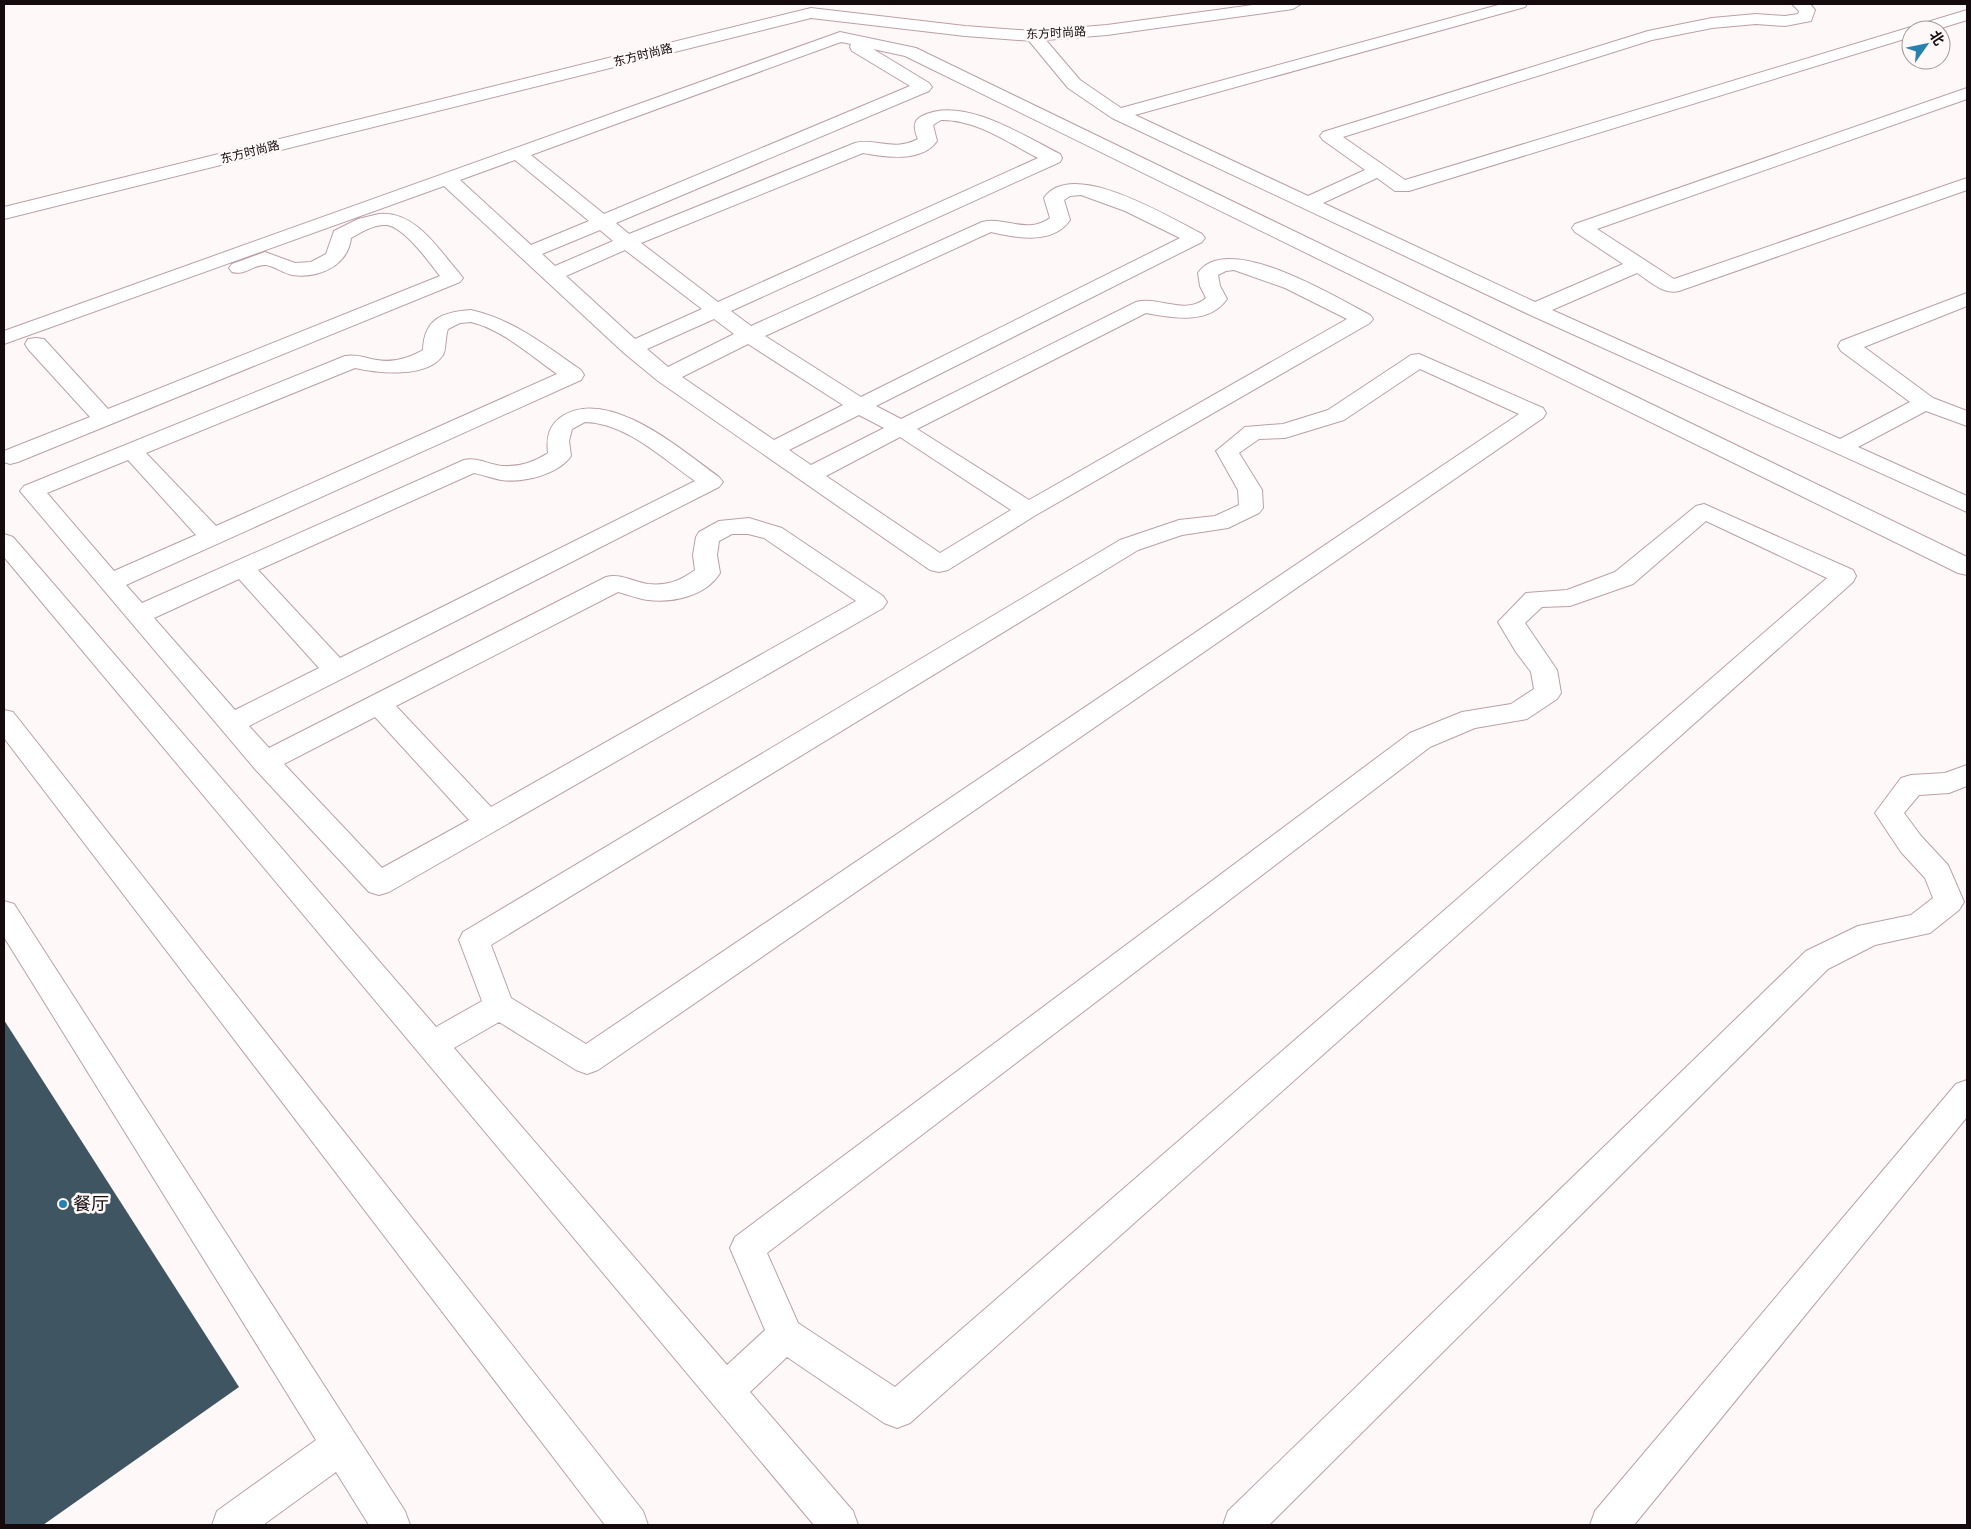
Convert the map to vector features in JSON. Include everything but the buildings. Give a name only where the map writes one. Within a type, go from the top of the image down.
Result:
[{"type":"main road","name":"东方时尚路","points":[[4,213],[811,13],[965,31],[1033,36],[1107,30],[1293,4]]},
{"type":"main road","points":[[1118,114],[1519,4]]},
{"type":"main road","points":[[1800,4],[1807,10],[1805,18],[1785,21],[1756,19],[1712,23],[1648,36],[1330,136],[1402,187],[1901,35]]},
{"type":"main road","points":[[1950,20],[1967,15]]},
{"type":"main road","points":[[1033,36],[1074,84],[1118,114],[1535,310],[1967,505]]},
{"type":"main road","points":[[528,253],[923,87],[840,37]]},
{"type":"main road","points":[[4,338],[840,37],[910,52],[1967,567]]},
{"type":"main road","points":[[1967,93],[1582,228],[1672,287],[1967,184]]},
{"type":"main road","points":[[552,275],[627,242],[861,147],[886,152],[913,150],[928,141],[924,131],[924,122],[938,115],[954,115],[972,119],[1053,158],[632,348]]},
{"type":"main road","points":[[517,153],[601,222],[749,335],[860,406],[901,428],[1028,510]]},
{"type":"main road","points":[[1306,204],[1378,171]]},
{"type":"main road","points":[[447,178],[632,348],[666,376],[939,564],[1028,510],[1363,319],[1261,270],[1240,265],[1221,265],[1208,274],[1210,286],[1217,298],[1204,310],[1172,312],[1143,306],[810,475]]},
{"type":"main road","points":[[666,376],[749,335],[989,226],[1016,232],[1046,230],[1060,220],[1055,208],[1054,198],[1067,190],[1085,190],[1104,195],[1195,238],[773,449]]},
{"type":"main road","points":[[4,356],[265,258],[292,269],[315,268],[334,258],[340,246],[341,235],[362,223],[392,220],[411,231],[453,278],[106,419],[7,454],[32,490],[265,762],[379,884],[874,602],[773,532],[749,526],[727,526],[708,537],[705,554],[708,573],[686,589],[648,592],[615,583],[265,762]]},
{"type":"main road","points":[[1535,310],[1638,265]]},
{"type":"main road","points":[[1967,300],[1849,346],[1925,403],[1967,420]]},
{"type":"main road","points":[[32,490],[352,361],[379,367],[413,365],[434,353],[434,339],[439,326],[458,317],[477,317],[496,323],[573,375],[112,582]]},
{"type":"main road","points":[[36,344],[106,419]]},
{"type":"main road","points":[[1419,360],[1535,414],[587,1061],[499,1006],[474,940],[1129,546],[1179,528],[1220,523],[1251,508],[1250,490],[1237,471],[1227,451],[1253,432],[1284,431],[1336,415],[1419,360]]},
{"type":"main road","points":[[1840,448],[1925,403]]},
{"type":"main road","points":[[138,615],[472,465],[502,473],[538,470],[560,456],[558,441],[562,426],[581,415],[602,416],[623,422],[711,482],[232,723]]},
{"type":"main road","points":[[132,451],[212,537]]},
{"type":"main road","points":[[1704,511],[1844,576],[896,1410],[786,1335],[747,1248],[1420,740],[1471,719],[1518,712],[1548,693],[1544,670],[1525,646],[1510,622],[1535,599],[1570,598],[1624,578],[1704,511]]},
{"type":"main road","points":[[4,542],[839,1525]]},
{"type":"main road","points":[[243,569],[336,670]]},
{"type":"main road","points":[[378,704],[488,822]]},
{"type":"main road","points":[[4,719],[630,1525]]},
{"type":"main road","points":[[1242,1525],[1817,960],[1869,934],[1919,925],[1949,902],[1938,873],[1911,844],[1889,813],[1911,785],[1949,783],[1967,775]]},
{"type":"main road","points":[[4,912],[391,1525]]},
{"type":"main road","points":[[431,1046],[499,1006]]},
{"type":"main road","points":[[1609,1525],[1967,1094]]},
{"type":"main road","points":[[725,1391],[786,1335]]},
{"type":"main road","points":[[231,1525],[341,1445]]},
{"type":"place","name":"餐厅","points":[[63,1204]]}]
